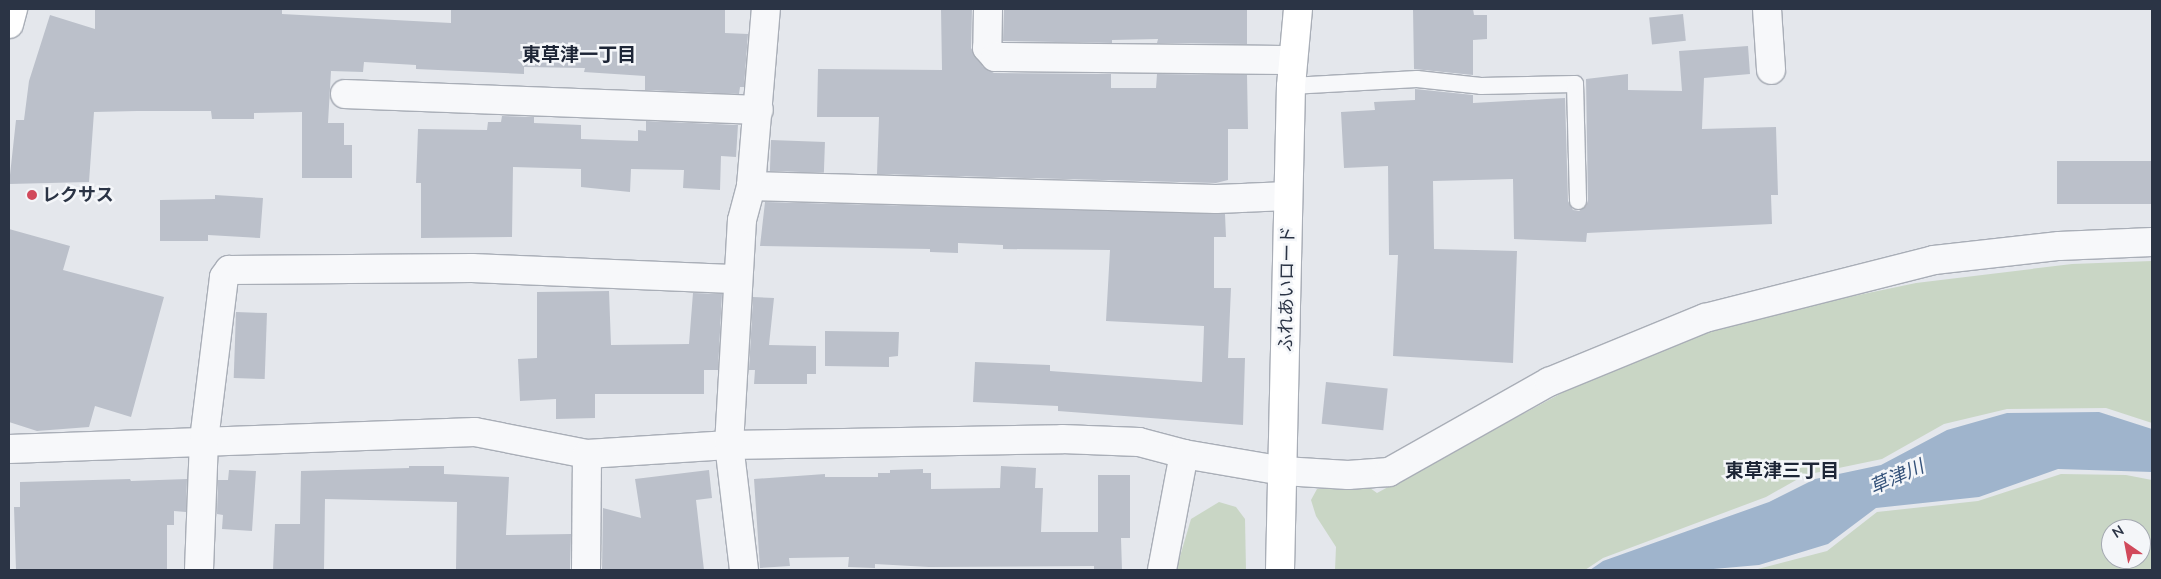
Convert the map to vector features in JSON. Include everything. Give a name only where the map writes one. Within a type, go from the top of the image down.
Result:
[{"type":"main road","points":[[9,24],[13,9]]},
{"type":"main road","name":"ふれあいロード","points":[[1280,570],[1288,196],[1292,73],[1298,9]]},
{"type":"street","points":[[744,570],[729,444],[737,279],[742,220],[752,186],[766,9]]},
{"type":"street","points":[[988,9],[987,48],[995,57],[1292,73]]},
{"type":"street","points":[[1767,9],[1771,70]]},
{"type":"street","points":[[345,94],[759,110]]},
{"type":"street","points":[[752,186],[1216,199],[1288,196]]},
{"type":"street","points":[[9,449],[204,440],[308,440],[475,432],[587,454],[729,444],[1062,439],[1139,442],[1184,454],[1283,471],[1348,475],[1389,472],[1468,426],[1600,360],[1705,318],[1791,294],[1934,260],[2059,246],[2152,242]]},
{"type":"street","points":[[199,570],[204,440],[224,278],[229,270],[472,268],[737,279]]},
{"type":"street","points":[[586,570],[587,454]]},
{"type":"street","points":[[1162,570],[1184,454]]},
{"type":"lane","points":[[1292,73],[1417,79],[1481,86],[1576,84],[1578,202]]},
{"type":"green space","points":[[2152,261],[2152,423],[2106,408],[2007,409],[1944,424],[1882,459],[1805,475],[1766,497],[1603,558],[1585,570],[1335,570],[1336,547],[1316,516],[1311,500],[1317,489],[1370,488],[1377,493],[1593,376],[1709,332],[1782,311],[1916,283],[2072,264]]},
{"type":"green space","points":[[2061,474],[2126,475],[2152,480],[2152,570],[1754,570],[1827,551],[1877,512],[1978,501]]},
{"type":"green space","points":[[1219,502],[1236,507],[1245,519],[1246,570],[1176,570],[1191,519]]},
{"type":"water","name":"草津川","points":[[2099,412],[2152,429],[2152,472],[2058,469],[1979,497],[1876,508],[1828,544],[1759,565],[1702,570],[1590,570],[1603,561],[1769,502],[1815,479],[1881,465],[1947,430],[2007,413]]},
{"type":"building","points":[[95,9],[282,9],[282,14],[451,23],[451,9],[725,9],[725,33],[748,34],[744,87],[740,87],[739,94],[645,90],[645,76],[584,72],[585,68],[524,67],[524,74],[416,69],[416,65],[364,62],[363,72],[331,71],[328,123],[344,123],[344,145],[352,145],[352,178],[302,178],[302,112],[254,113],[254,119],[212,119],[211,111],[137,111],[94,112],[89,182],[9,184],[16,120],[24,120],[29,81],[50,15],[95,29]]},
{"type":"building","points":[[941,9],[972,9],[971,48],[983,67],[994,73],[1111,74],[1111,88],[1156,88],[1157,74],[1247,75],[1248,129],[1228,129],[1228,180],[1216,183],[877,174],[879,117],[817,117],[818,69],[942,70]]},
{"type":"building","points":[[1004,9],[1247,9],[1247,44],[1157,43],[1158,39],[1112,40],[1112,43],[1003,41]]},
{"type":"building","points":[[1413,9],[1473,9],[1474,15],[1487,15],[1487,39],[1473,40],[1473,75],[1414,69]]},
{"type":"building","points":[[1683,14],[1686,41],[1652,44],[1649,18]]},
{"type":"building","points":[[1748,46],[1750,74],[1704,78],[1702,129],[1776,127],[1778,195],[1771,195],[1772,224],[1587,233],[1586,242],[1514,239],[1513,179],[1433,181],[1434,249],[1517,251],[1513,363],[1393,356],[1398,255],[1389,255],[1388,166],[1344,168],[1341,112],[1375,110],[1374,102],[1415,100],[1415,89],[1473,95],[1473,103],[1565,98],[1568,201],[1573,210],[1579,211],[1586,206],[1588,201],[1586,79],[1628,74],[1628,90],[1682,91],[1679,51]]},
{"type":"building","points":[[502,116],[534,117],[534,123],[581,125],[581,139],[638,141],[638,130],[646,131],[646,121],[738,125],[736,157],[721,156],[720,190],[683,188],[684,170],[631,169],[630,192],[581,187],[581,169],[513,167],[512,237],[421,238],[421,183],[416,183],[418,129],[487,130],[488,122],[501,122]]},
{"type":"building","points":[[771,140],[825,142],[824,173],[770,171]]},
{"type":"building","points":[[2057,161],[2152,161],[2152,204],[2057,204]]},
{"type":"building","points":[[215,195],[263,198],[260,238],[208,235],[208,241],[160,241],[160,200],[215,199]]},
{"type":"building","points":[[765,202],[1225,214],[1226,237],[1214,237],[1214,288],[1231,288],[1228,358],[1245,358],[1243,425],[1058,411],[1058,406],[973,402],[975,362],[1050,365],[1050,371],[1202,382],[1204,326],[1106,321],[1110,250],[1003,249],[1003,245],[958,243],[958,253],[930,252],[930,249],[760,246]]},
{"type":"building","points":[[9,229],[70,246],[63,270],[164,297],[131,417],[95,406],[89,427],[37,431],[9,422]]},
{"type":"building","points":[[609,291],[611,345],[689,344],[693,293],[722,294],[718,370],[704,370],[704,394],[595,394],[595,418],[556,419],[556,399],[520,401],[518,359],[537,358],[537,292]]},
{"type":"building","points":[[753,297],[774,298],[769,345],[816,346],[816,374],[807,374],[807,384],[754,384],[755,370],[749,370]]},
{"type":"building","points":[[236,312],[267,313],[265,379],[234,378]]},
{"type":"building","points":[[825,331],[899,332],[898,356],[889,357],[889,367],[825,366]]},
{"type":"building","points":[[1326,382],[1388,388],[1383,430],[1322,424]]},
{"type":"building","points":[[409,466],[444,466],[444,474],[509,477],[506,535],[571,534],[570,570],[456,570],[457,502],[325,499],[324,570],[273,570],[275,524],[300,524],[301,471],[409,468]]},
{"type":"building","points":[[1001,466],[1036,468],[1035,488],[1043,488],[1041,532],[1098,532],[1098,475],[1130,475],[1130,538],[1121,538],[1122,570],[1094,570],[1094,566],[929,567],[875,564],[875,568],[848,567],[849,557],[789,558],[790,566],[760,568],[754,479],[825,474],[825,477],[878,477],[878,473],[890,473],[890,470],[923,469],[923,473],[931,473],[931,489],[1000,488]]},
{"type":"building","points":[[229,470],[256,471],[252,531],[222,529],[223,515],[217,514],[218,480],[228,480]]},
{"type":"building","points":[[709,470],[712,498],[696,500],[704,570],[602,570],[603,508],[641,518],[635,479]]},
{"type":"building","points":[[130,479],[131,481],[187,479],[186,512],[174,511],[174,525],[167,525],[167,570],[16,570],[14,507],[20,507],[20,482]]},
{"type":"place","name":"レクサス","points":[[32,195]]},
{"type":"district","name":"東草津一丁目","points":[[579,56]]},
{"type":"district","name":"東草津三丁目","points":[[1782,472]]}]
